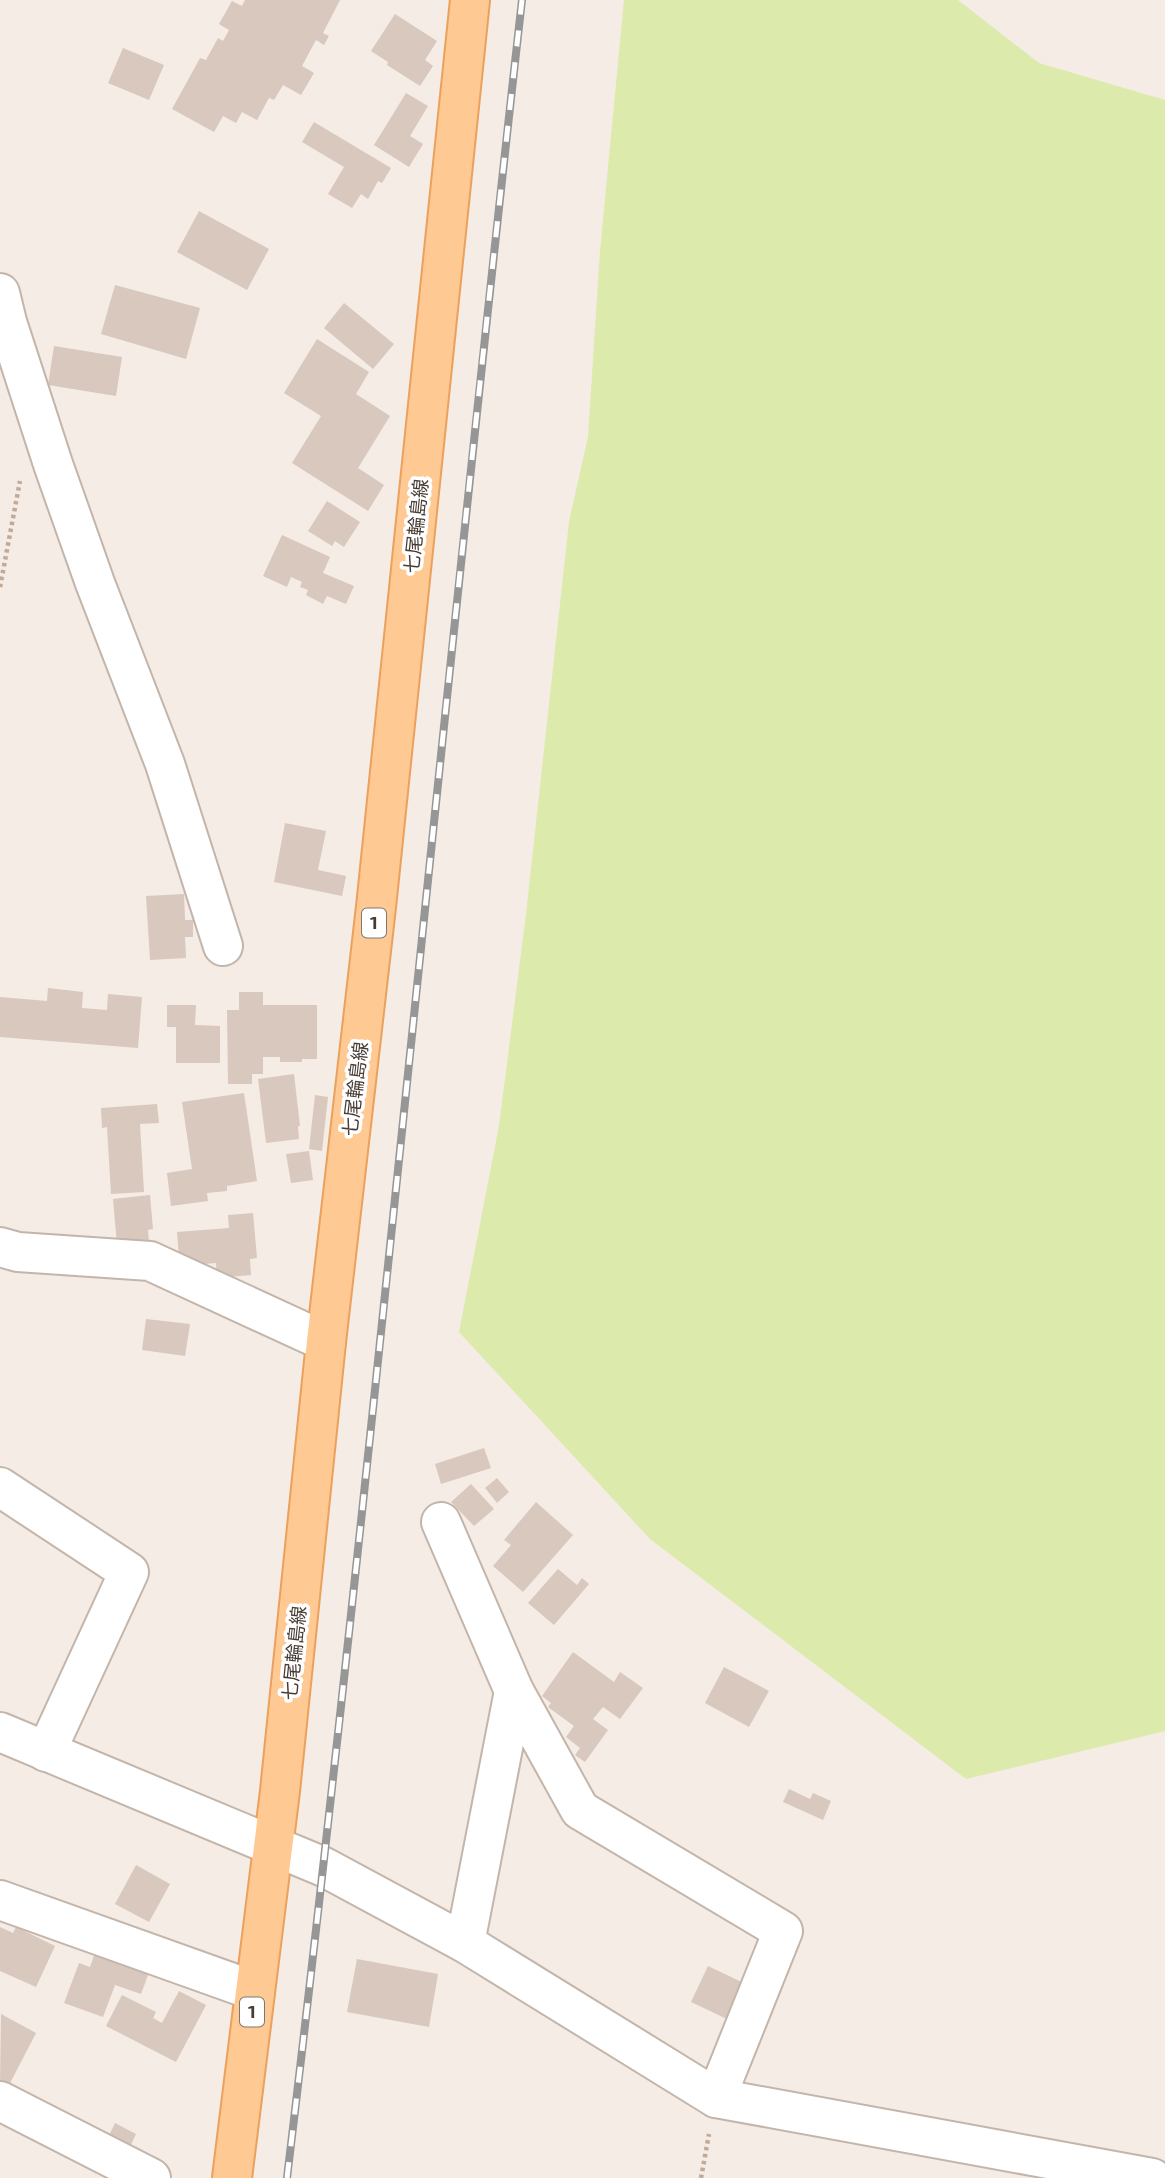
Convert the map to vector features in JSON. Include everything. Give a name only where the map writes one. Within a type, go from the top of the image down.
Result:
[{"type":"main road","name":"七尾輪島線","points":[[232,2178],[273,1846],[326,1342],[379,879],[470,0]]},
{"type":"street","points":[[0,293],[6,322],[53,464],[95,583],[165,764],[223,946]]},
{"type":"street","points":[[0,1247],[18,1252],[150,1261],[326,1342]]},
{"type":"street","points":[[0,1487],[129,1572],[46,1752]]},
{"type":"street","points":[[441,1522],[514,1691],[580,1810],[783,1931],[716,2098]]},
{"type":"street","points":[[465,1944],[514,1691]]},
{"type":"street","points":[[0,1732],[324,1867],[465,1944],[716,2098],[1152,2178]]},
{"type":"street","points":[[0,1900],[255,1991]]},
{"type":"street","points":[[0,2101],[151,2178]]},
{"type":"path","points":[[0,587],[22,469]]},
{"type":"path","points":[[701,2178],[716,2098]]},
{"type":"green space","points":[[624,0],[958,0],[1039,63],[1165,100],[1165,1731],[966,1779],[650,1539],[459,1332],[499,1126],[526,914],[569,522],[588,437],[600,251]]},
{"type":"building","points":[[245,0],[340,0],[323,33],[329,36],[324,45],[316,40],[302,66],[314,73],[301,95],[283,85],[274,100],[269,98],[257,120],[242,112],[236,123],[223,116],[214,132],[172,109],[200,58],[206,60],[218,38],[223,41],[229,30],[219,24],[232,1],[242,6]]},
{"type":"building","points":[[395,14],[437,41],[425,60],[433,66],[420,86],[371,51]]},
{"type":"building","points":[[123,48],[164,65],[149,100],[108,83]]},
{"type":"building","points":[[406,93],[428,106],[410,136],[423,144],[409,167],[374,145]]},
{"type":"building","points":[[314,122],[391,168],[382,183],[378,181],[368,199],[361,194],[352,208],[328,194],[344,167],[302,142]]},
{"type":"building","points":[[199,211],[269,249],[247,290],[177,252]]},
{"type":"building","points":[[115,285],[200,308],[186,359],[101,334]]},
{"type":"building","points":[[344,303],[394,344],[373,369],[324,328]]},
{"type":"building","points":[[317,339],[369,372],[356,394],[390,416],[358,468],[384,485],[368,511],[292,463],[321,416],[284,393]]},
{"type":"building","points":[[54,346],[122,357],[116,396],[48,385]]},
{"type":"building","points":[[327,501],[360,522],[344,547],[335,541],[332,546],[308,531]]},
{"type":"building","points":[[282,535],[330,557],[323,573],[354,586],[346,604],[327,596],[323,604],[306,595],[308,590],[300,587],[302,582],[291,577],[287,587],[263,576]]},
{"type":"building","points":[[285,823],[326,831],[318,870],[346,876],[342,896],[274,882]]},
{"type":"building","points":[[184,894],[185,920],[193,920],[193,937],[185,937],[186,958],[150,960],[146,896]]},
{"type":"building","points":[[48,988],[83,992],[82,1008],[107,1010],[108,994],[142,997],[138,1048],[0,1037],[0,997],[47,1001]]},
{"type":"building","points":[[239,992],[263,992],[263,1005],[317,1005],[317,1059],[280,1062],[280,1057],[263,1057],[263,1074],[252,1074],[252,1084],[228,1084],[227,1010],[239,1010]]},
{"type":"building","points":[[167,1005],[196,1005],[195,1025],[220,1026],[220,1063],[176,1063],[176,1027],[167,1027]]},
{"type":"building","points":[[294,1074],[299,1139],[266,1143],[258,1079]]},
{"type":"building","points":[[244,1093],[257,1181],[227,1186],[227,1191],[207,1193],[208,1201],[171,1206],[167,1173],[192,1169],[182,1102]]},
{"type":"building","points":[[315,1095],[328,1097],[322,1151],[309,1149]]},
{"type":"building","points":[[157,1104],[159,1123],[140,1124],[144,1192],[111,1194],[107,1127],[102,1128],[101,1108]]},
{"type":"building","points":[[309,1151],[313,1180],[291,1183],[286,1154]]},
{"type":"building","points":[[150,1195],[153,1229],[148,1230],[149,1242],[117,1245],[113,1199]]},
{"type":"building","points":[[253,1213],[257,1258],[250,1259],[251,1275],[217,1278],[216,1263],[193,1265],[180,1270],[177,1232],[229,1228],[228,1215]]},
{"type":"building","points":[[146,1319],[190,1324],[185,1356],[142,1350]]},
{"type":"building","points":[[484,1448],[491,1468],[441,1484],[435,1464]]},
{"type":"building","points":[[497,1478],[509,1492],[497,1503],[485,1488]]},
{"type":"building","points":[[471,1484],[494,1509],[474,1526],[451,1502]]},
{"type":"building","points":[[536,1502],[573,1535],[523,1592],[493,1566],[511,1545],[504,1540]]},
{"type":"building","points":[[558,1569],[577,1585],[582,1578],[589,1584],[554,1625],[528,1603]]},
{"type":"building","points":[[573,1652],[614,1682],[620,1672],[643,1688],[620,1719],[603,1707],[593,1719],[608,1730],[585,1762],[575,1755],[580,1748],[566,1737],[574,1726],[548,1707],[551,1703],[542,1696]]},
{"type":"building","points":[[724,1667],[769,1691],[749,1727],[705,1703]]},
{"type":"building","points":[[789,1789],[810,1799],[813,1793],[831,1801],[823,1820],[783,1802]]},
{"type":"building","points":[[136,1865],[170,1884],[149,1922],[115,1904]]},
{"type":"building","points":[[0,1927],[13,1933],[16,1927],[55,1946],[36,1987],[0,1971]]},
{"type":"building","points":[[97,1947],[151,1967],[141,1994],[115,1985],[103,2017],[64,2003],[79,1963],[90,1967]]},
{"type":"building","points":[[357,1959],[438,1974],[429,2027],[347,2012]]},
{"type":"building","points":[[708,1966],[748,1985],[731,2021],[691,2002]]},
{"type":"building","points":[[179,1991],[206,2005],[176,2062],[106,2026],[122,1995],[156,2012],[153,2018],[162,2023]]},
{"type":"building","points":[[1,2014],[36,2033],[7,2089],[0,2085]]},
{"type":"building","points":[[115,2123],[136,2134],[128,2151],[107,2140]]},
{"type":"railway","points":[[287,2178],[349,1634],[522,0]]}]
